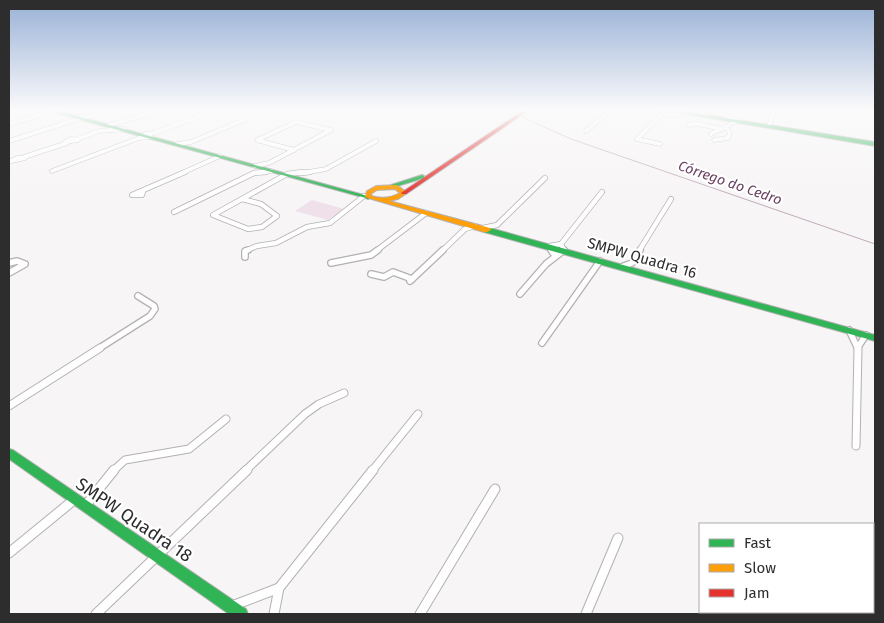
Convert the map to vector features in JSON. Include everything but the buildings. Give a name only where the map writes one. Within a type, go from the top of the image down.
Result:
[{"type":"main road","points":[[159,139],[190,145],[255,168],[270,167],[308,180],[346,187],[376,188],[392,186],[438,170]]},
{"type":"main road","points":[[380,200],[401,195],[484,139]]},
{"type":"main road","points":[[846,139],[875,144]]},
{"type":"main road","name":"SMPW Quadra 16","points":[[308,180],[462,225],[497,228],[549,246],[562,247],[600,261],[871,336]]},
{"type":"main road","points":[[392,186],[401,188],[401,195],[398,201],[402,206]]},
{"type":"main road","points":[[366,196],[376,188]]},
{"type":"main road","name":"SMPW Quadra 18","points":[[9,453],[241,614]]},
{"type":"street","points":[[24,158],[66,143],[65,141],[67,140],[76,139]]},
{"type":"street","points":[[52,171],[139,139]]},
{"type":"street","points":[[190,145],[203,139]]},
{"type":"street","points":[[259,139],[257,140],[294,150]]},
{"type":"street","points":[[270,167],[294,150],[315,139]]},
{"type":"street","points":[[638,139],[660,144]]},
{"type":"street","points":[[714,140],[720,139]]},
{"type":"street","points":[[242,199],[261,204],[277,216],[251,230],[214,217],[214,214],[242,199],[295,174],[323,171],[376,141]]},
{"type":"street","points":[[143,192],[222,156]]},
{"type":"street","points":[[174,212],[255,168]]},
{"type":"street","points":[[497,228],[545,178]]},
{"type":"street","points":[[520,294],[531,285],[554,254],[562,247],[602,192]]},
{"type":"street","points":[[245,257],[245,251],[248,248],[276,244],[307,226],[330,223],[366,196]]},
{"type":"street","points":[[620,266],[632,263],[670,199]]},
{"type":"street","points":[[330,262],[371,255],[426,213]]},
{"type":"street","points":[[371,274],[384,277],[393,272],[411,280],[462,225]]},
{"type":"street","points":[[549,246],[554,254]]},
{"type":"street","points":[[9,263],[17,261],[25,264],[9,273]]},
{"type":"street","points":[[542,342],[600,261]]},
{"type":"street","points":[[632,263],[639,272]]},
{"type":"street","points":[[9,406],[150,316],[155,309],[154,306],[138,296]]},
{"type":"street","points":[[849,330],[858,347],[856,446]]},
{"type":"street","points":[[858,347],[871,336]]},
{"type":"street","points":[[96,614],[305,414],[319,404],[344,393]]},
{"type":"street","points":[[274,614],[279,588],[418,414]]},
{"type":"street","points":[[86,506],[108,475],[125,460],[188,449],[226,419]]},
{"type":"street","points":[[420,614],[495,489]]},
{"type":"street","points":[[9,553],[75,499]]},
{"type":"street","points":[[586,614],[618,538]]},
{"type":"street","points":[[230,606],[279,588]]},
{"type":"shaded area","points":[[312,200],[344,209],[328,220],[295,211]]},
{"type":"waterway","name":"Córrego do Cedro","points":[[571,139],[875,244]]},
{"type":"traffic: fast","points":[[157,139],[368,197]]},
{"type":"traffic: fast","points":[[845,139],[875,144]]},
{"type":"traffic: fast","points":[[394,185],[422,177]]},
{"type":"traffic: fast","points":[[487,230],[875,338]]},
{"type":"traffic: fast","points":[[9,453],[241,614]]},
{"type":"traffic: slow","points":[[380,200],[396,198],[404,193],[397,187],[376,188],[369,192],[368,197],[487,230]]},
{"type":"traffic: jam","points":[[404,193],[484,139]]}]
